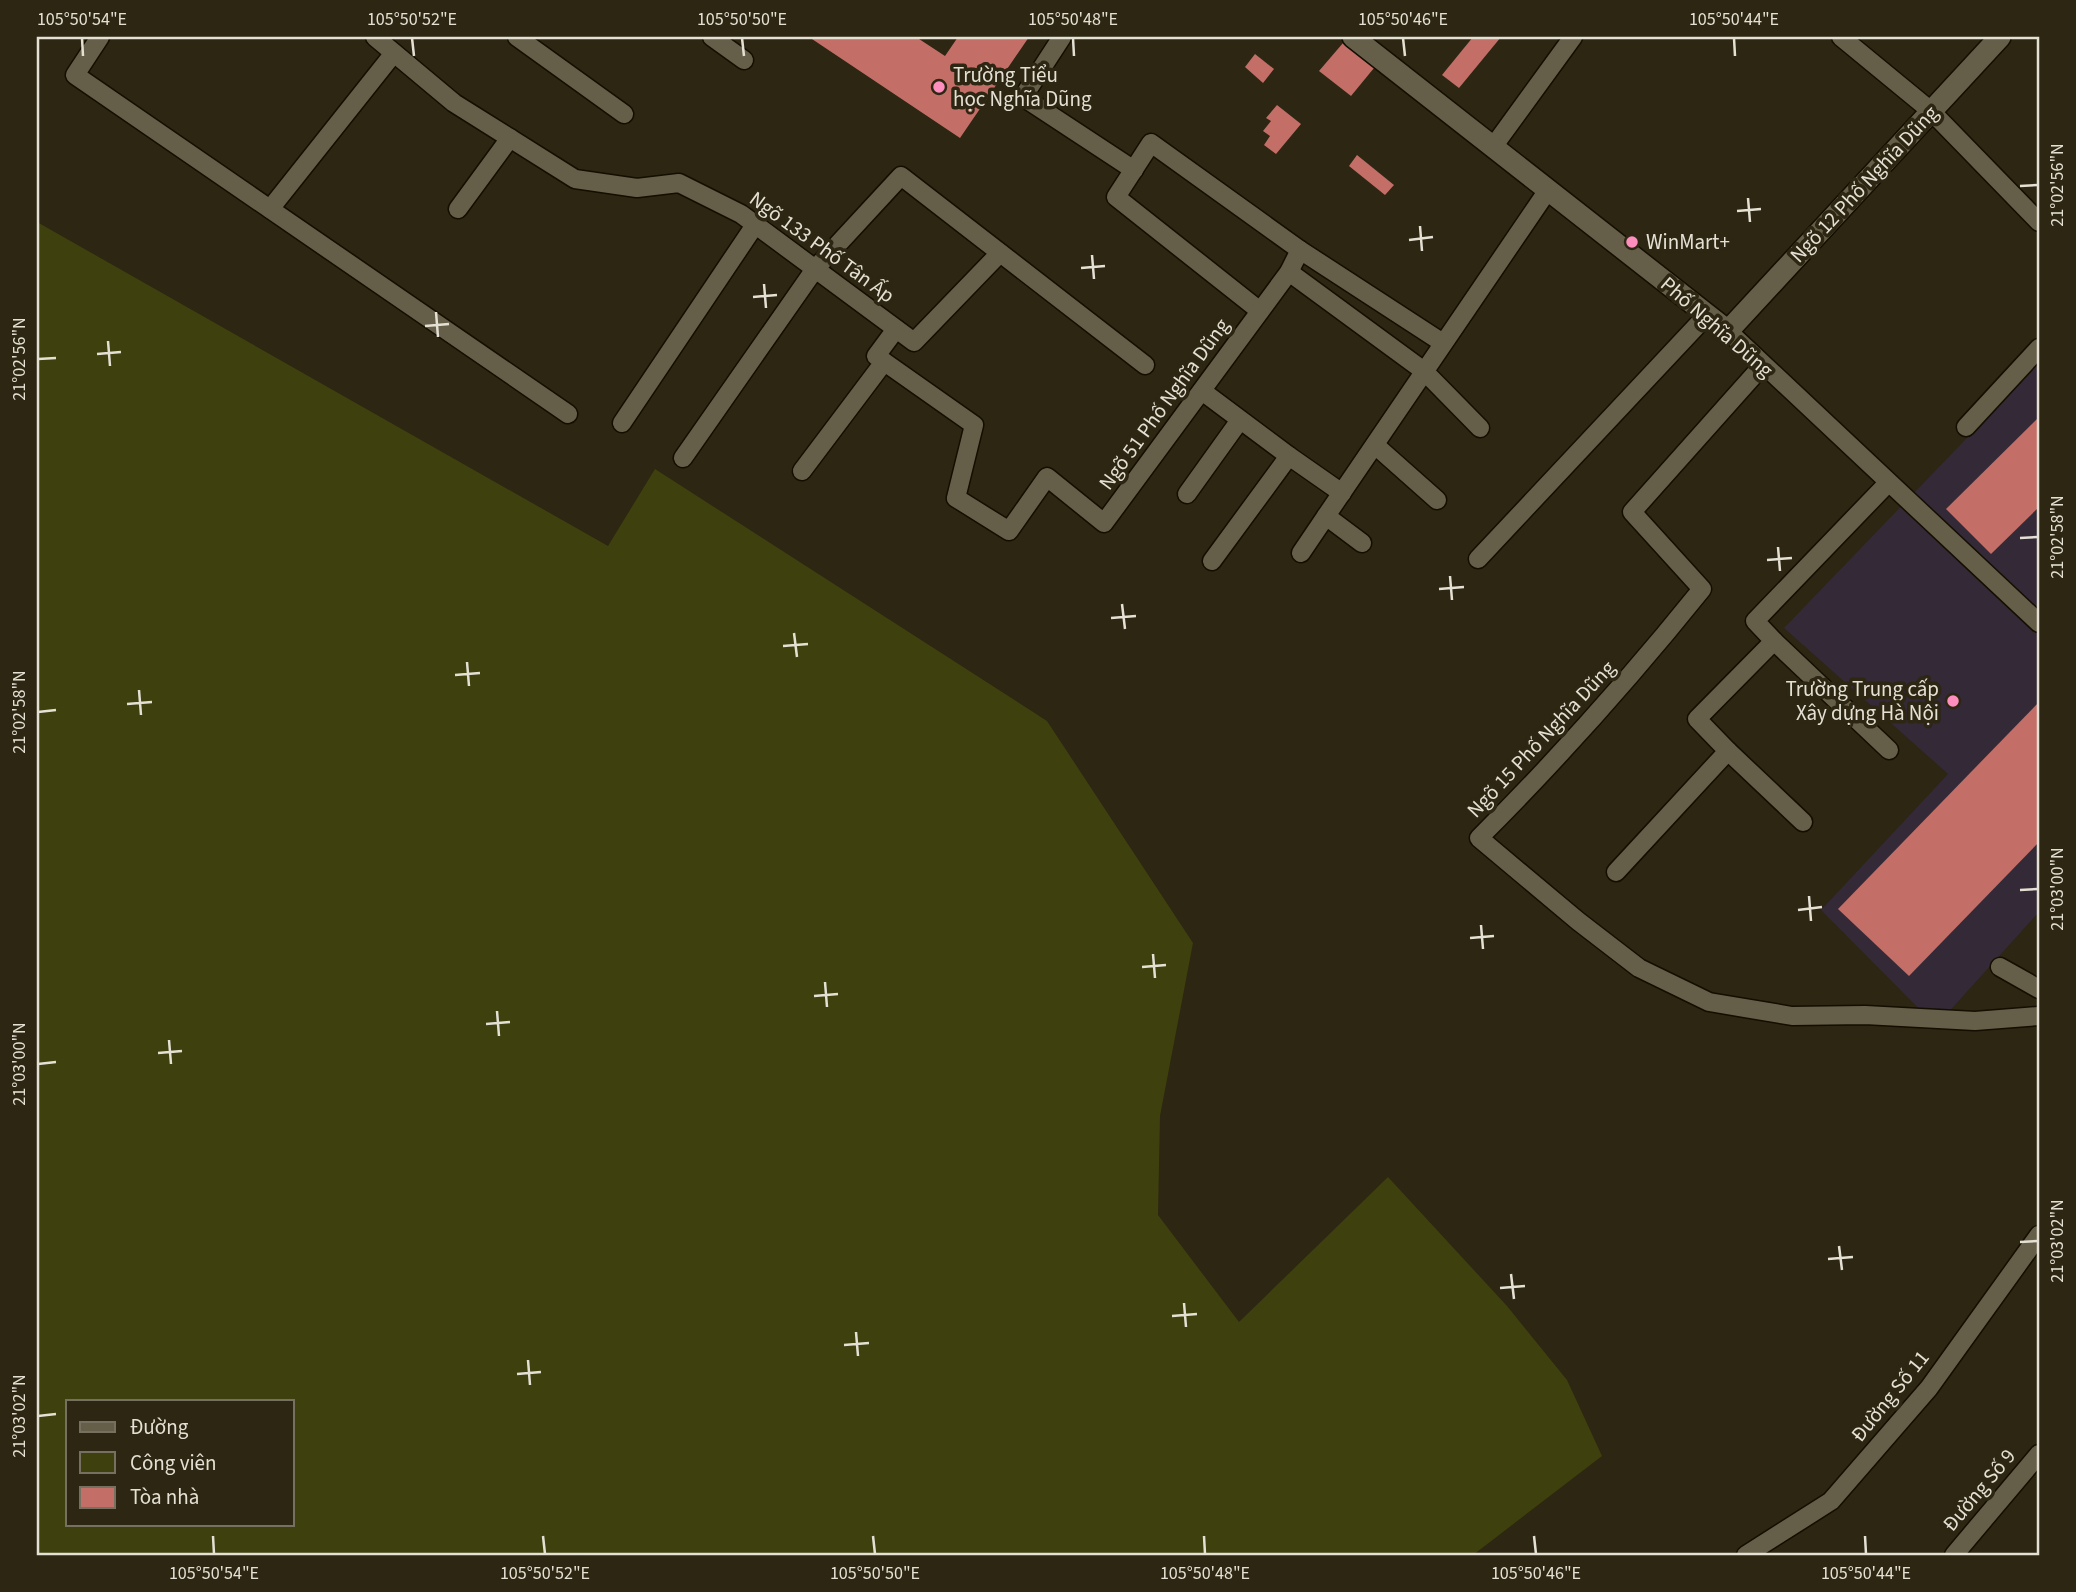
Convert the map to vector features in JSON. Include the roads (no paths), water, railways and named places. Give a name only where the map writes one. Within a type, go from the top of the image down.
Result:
[{"type":"street","name":"Phố Nghĩa Dũng","points":[[1353,37],[1728,331]]},
{"type":"street","name":"Ngõ 12 Phố Nghĩa Dũng","points":[[1728,331],[2000,37]]},
{"type":"lane","points":[[100,37],[75,75],[568,414]]},
{"type":"lane","name":"Ngõ 133 Phố Tân Ấp","points":[[375,37],[454,103],[575,179],[637,188],[679,183],[741,214],[914,342],[1000,253]]},
{"type":"lane","points":[[517,37],[624,114]]},
{"type":"lane","points":[[712,37],[744,60]]},
{"type":"lane","points":[[1062,37],[1023,97],[1134,170]]},
{"type":"lane","points":[[1493,147],[1573,37]]},
{"type":"lane","points":[[1841,37],[1931,111],[2039,222]]},
{"type":"lane","points":[[270,209],[394,53]]},
{"type":"lane","points":[[458,209],[510,138]]},
{"type":"lane","name":"Ngõ 51 Phố Nghĩa Dũng","points":[[884,362],[974,425],[956,498],[1009,531],[1047,477],[1104,523],[1289,272],[1300,250],[1152,143],[1116,197],[1260,311]]},
{"type":"lane","points":[[683,458],[815,269],[901,176],[1145,365]]},
{"type":"lane","points":[[1301,553],[1548,190]]},
{"type":"lane","points":[[622,423],[755,225]]},
{"type":"lane","points":[[1300,250],[1443,343]]},
{"type":"lane","points":[[1289,272],[1424,371],[1480,428]]},
{"type":"lane","points":[[1478,559],[1707,315]]},
{"type":"lane","points":[[803,471],[884,362],[876,356],[896,329]]},
{"type":"lane","name":"Phố Nghĩa Dũng","points":[[1728,331],[2039,623]]},
{"type":"lane","points":[[1966,427],[2039,348]]},
{"type":"lane","name":"Ngõ 15 Phố Nghĩa Dũng","points":[[1763,365],[1632,512],[1702,589],[1635,671],[1539,778],[1479,838],[1639,968],[1709,1002],[1792,1016],[1865,1015],[1975,1021],[2039,1016]]},
{"type":"lane","points":[[1202,391],[1342,493]]},
{"type":"lane","points":[[1187,494],[1241,420]]},
{"type":"lane","points":[[1375,445],[1437,500]]},
{"type":"lane","points":[[1212,561],[1289,456]]},
{"type":"lane","points":[[1888,484],[1755,621],[1889,750]]},
{"type":"lane","points":[[1326,516],[1362,543]]},
{"type":"lane","points":[[1774,641],[1697,719],[1803,822]]},
{"type":"lane","points":[[1616,872],[1728,751]]},
{"type":"lane","points":[[2000,967],[2039,989]]},
{"type":"lane","name":"Đường Số 11","points":[[1746,1555],[1831,1501],[1929,1388],[2039,1235]]},
{"type":"lane","name":"Đường Số 9","points":[[1954,1555],[2039,1454]]},
{"type":"place","name":"Trường Tiểu học Nghĩa Dũng","points":[[939,87]]},
{"type":"place","name":"WinMart+","points":[[1632,242]]},
{"type":"place","name":"Trường Trung cấp Xây dựng Hà Nội","points":[[1953,701]]}]
